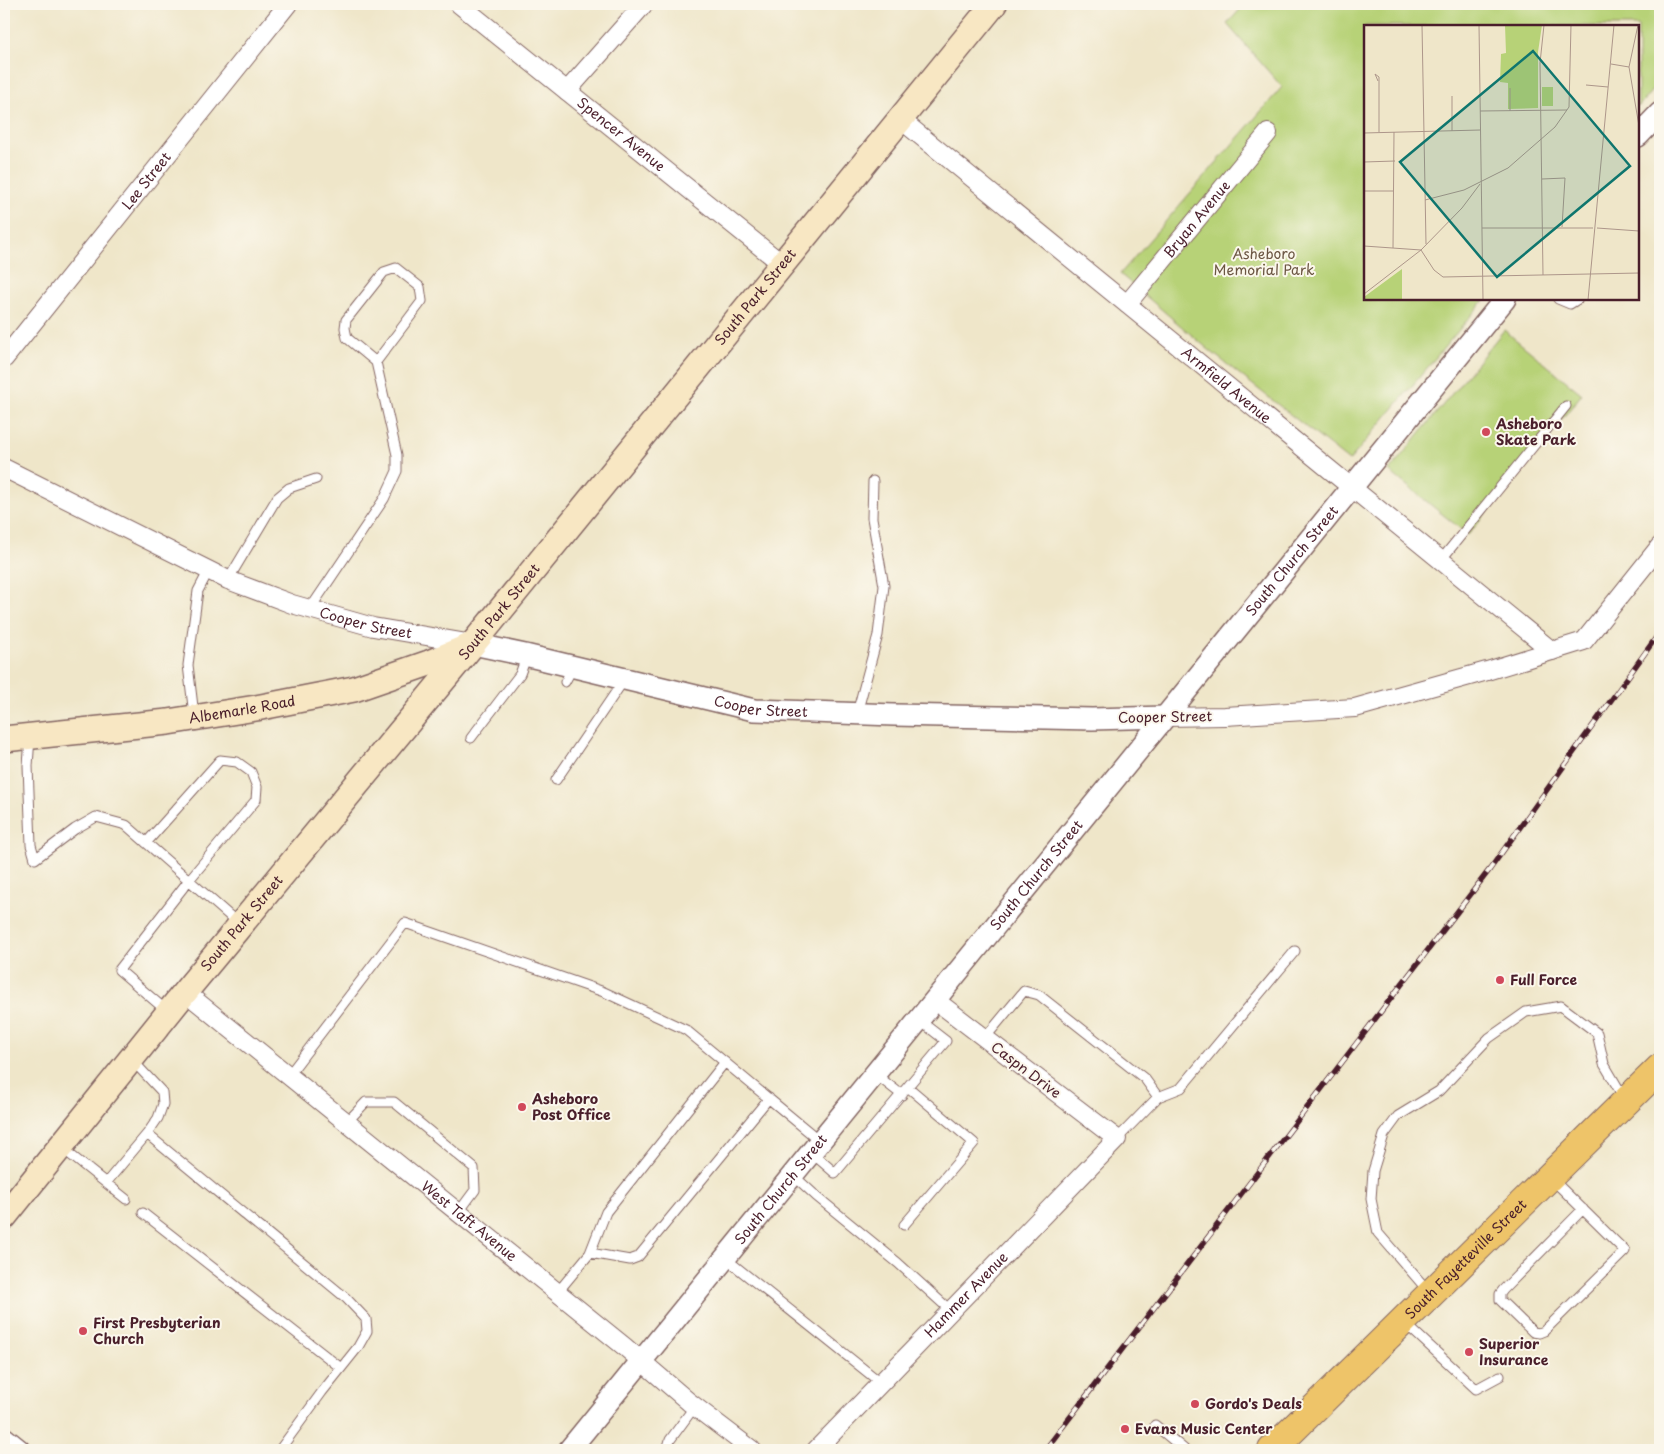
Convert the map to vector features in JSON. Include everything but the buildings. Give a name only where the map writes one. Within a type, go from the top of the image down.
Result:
[{"type":"main road","name":"South Park Street","points":[[4,1217],[185,992],[473,644],[994,4]]},
{"type":"main road","name":"Albemarle Road","points":[[4,739],[195,718],[256,708],[354,688],[429,663],[473,644]]},
{"type":"main road","name":"South Fayetteville Street","points":[[1272,1450],[1660,1068]]},
{"type":"street","name":"Lee Street","points":[[4,359],[288,4]]},
{"type":"street","name":"Spencer Avenue","points":[[459,4],[782,264]]},
{"type":"street","points":[[567,91],[644,4]]},
{"type":"street","points":[[1639,135],[1660,113]]},
{"type":"street","name":"Armfield Avenue","points":[[900,119],[1552,651]]},
{"type":"street","name":"Bryan Avenue","points":[[1127,304],[1268,133]]},
{"type":"street","name":"South Church Street","points":[[569,1450],[1504,300]]},
{"type":"street","name":"Cooper Street","points":[[4,468],[228,580],[310,610],[374,627],[527,655],[569,674],[624,680],[754,710],[1092,719],[1225,716],[1355,708],[1552,651]]},
{"type":"street","points":[[1552,651],[1584,641],[1660,546]]},
{"type":"street","name":"West Taft Avenue","points":[[185,992],[752,1450]]},
{"type":"street","name":"Caspn Drive","points":[[935,1000],[1117,1139]]},
{"type":"street","name":"Hammer Avenue","points":[[816,1450],[1117,1139]]},
{"type":"street","points":[[4,1438],[19,1450]]},
{"type":"lane","points":[[310,610],[384,499],[397,471],[397,455],[376,362],[347,338],[344,328],[346,320],[384,272],[396,268],[420,287],[422,301],[376,362]]},
{"type":"lane","points":[[1560,300],[1570,304],[1576,300]]},
{"type":"lane","points":[[1442,560],[1566,406]]},
{"type":"lane","points":[[228,580],[277,498],[289,488],[316,479]]},
{"type":"lane","points":[[857,713],[878,636],[884,586],[872,518],[872,481]]},
{"type":"lane","points":[[195,718],[188,665],[198,591],[209,570]]},
{"type":"lane","points":[[471,738],[520,674],[527,655]]},
{"type":"lane","points":[[556,780],[624,680]]},
{"type":"lane","points":[[30,737],[28,766],[31,845],[35,858],[75,829],[96,817],[126,825],[241,925]]},
{"type":"lane","points":[[146,842],[220,760],[237,762],[251,772],[257,787],[256,800],[189,880],[119,970],[169,1012]]},
{"type":"lane","points":[[288,1076],[405,923],[604,992],[686,1030],[769,1098],[816,1146],[835,1174],[946,1041],[919,1020]]},
{"type":"lane","points":[[1117,1139],[1158,1097],[1181,1088],[1296,951]]},
{"type":"lane","points":[[985,1038],[1024,991],[1039,995],[1145,1079],[1158,1097]]},
{"type":"lane","points":[[1430,1294],[1378,1233],[1371,1199],[1373,1171],[1384,1135],[1398,1116],[1439,1091],[1489,1038],[1526,1012],[1561,1006],[1597,1033],[1604,1064],[1626,1102]]},
{"type":"lane","points":[[106,1183],[147,1134],[158,1118],[163,1104],[162,1092],[131,1059]]},
{"type":"lane","points":[[557,1293],[590,1253],[606,1212],[725,1062]]},
{"type":"lane","points":[[875,1074],[902,1095]]},
{"type":"lane","points":[[904,1225],[974,1143],[908,1087]]},
{"type":"lane","points":[[590,1253],[630,1260],[638,1256],[769,1098]]},
{"type":"lane","points":[[346,1123],[366,1102],[394,1102],[474,1168],[475,1190],[458,1213]]},
{"type":"lane","points":[[147,1134],[346,1298],[366,1319],[367,1331],[358,1347],[340,1368],[281,1448]]},
{"type":"lane","points":[[60,1146],[126,1199]]},
{"type":"lane","points":[[792,1174],[951,1311]]},
{"type":"lane","points":[[1550,1177],[1583,1209],[1626,1251],[1544,1331],[1533,1332],[1500,1300],[1500,1294],[1583,1209]]},
{"type":"lane","points":[[143,1213],[340,1368]]},
{"type":"lane","points":[[724,1258],[881,1383]]},
{"type":"lane","points":[[1403,1322],[1476,1389],[1500,1376]]},
{"type":"lane","points":[[667,1450],[670,1440],[696,1406]]},
{"type":"lane","points":[[1155,1424],[1185,1450]]},
{"type":"green space","name":"Asheboro Memorial Park","points":[[1245,4],[1660,4],[1660,81],[1639,106],[1639,25],[1364,25],[1364,300],[1484,300],[1349,461],[1209,350],[1120,274],[1282,87],[1227,24]]},
{"type":"green space","name":"Asheboro Skate Park","points":[[1504,330],[1582,394],[1468,535],[1389,471]]},
{"type":"railway","points":[[1045,1450],[1490,869],[1660,632]]},
{"type":"place","name":"Asheboro Skate Park","points":[[1486,432]]},
{"type":"place","name":"Full Force","points":[[1500,980]]},
{"type":"place","name":"Asheboro Post Office","points":[[522,1107]]},
{"type":"place","name":"First Presbyterian Church","points":[[83,1331]]},
{"type":"place","name":"Superior Insurance","points":[[1469,1352]]},
{"type":"place","name":"Gordo's Deals","points":[[1195,1404]]},
{"type":"place","name":"Evans Music Center","points":[[1125,1429]]}]
